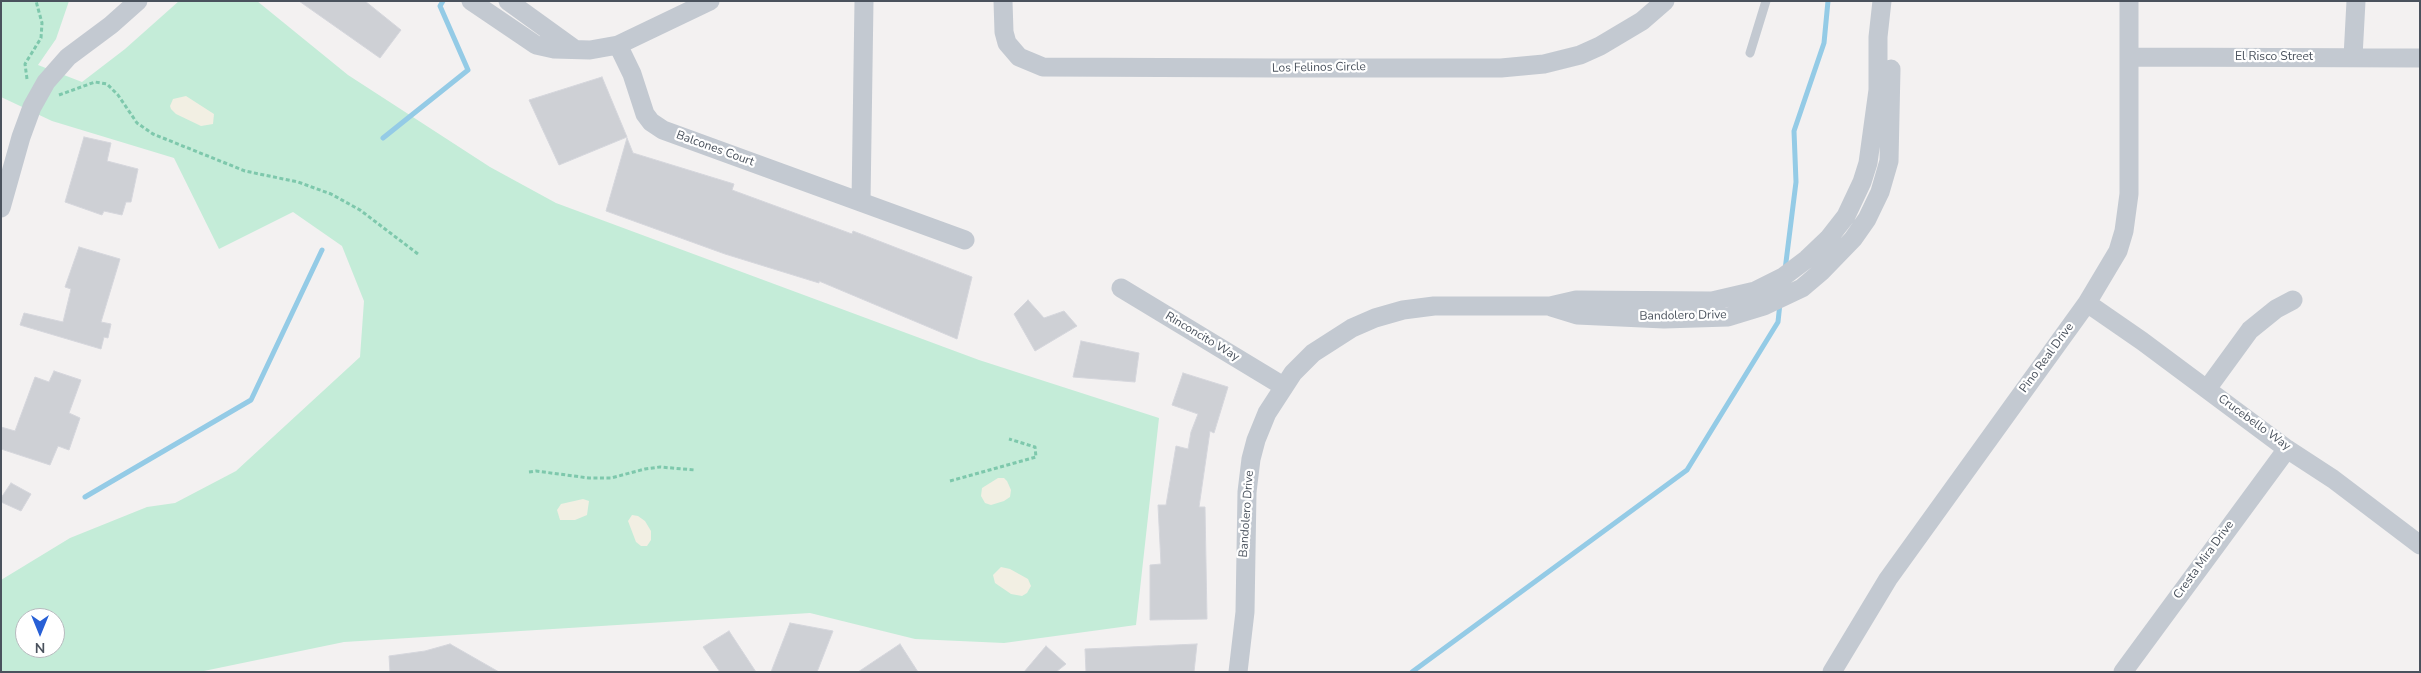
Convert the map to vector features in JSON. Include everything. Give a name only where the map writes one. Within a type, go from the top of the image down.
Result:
[{"type":"street","points":[[1,208],[21,137],[32,107],[43,88],[58,67],[68,57],[111,25],[138,1]]},
{"type":"street","points":[[471,1],[536,45],[554,49],[573,48],[590,50],[618,45],[710,1]]},
{"type":"street","points":[[508,1],[573,48]]},
{"type":"street","points":[[861,202],[864,1]]},
{"type":"street","name":"Los Felinos Circle","points":[[1003,1],[1004,32],[1007,43],[1019,57],[1042,67],[1501,68],[1544,64],[1586,52],[1642,21],[1665,1]]},
{"type":"street","name":"Pino Real Drive","points":[[1832,672],[1888,579],[2087,303],[2118,251],[2124,231],[2130,172],[2129,1]]},
{"type":"street","points":[[2354,57],[2356,1]]},
{"type":"street","name":"Bandolero Drive","points":[[1238,672],[1245,612],[1247,492],[1251,458],[1256,440],[1268,413],[1284,386],[1313,353],[1352,328],[1374,318],[1403,310],[1434,306],[1550,306],[1576,300],[1712,301],[1755,291],[1783,277],[1807,259],[1828,239],[1846,216],[1862,182],[1868,163],[1878,90],[1878,38],[1882,5]]},
{"type":"street","name":"Bandolero Drive","points":[[1550,306],[1577,315],[1664,319],[1728,317],[1764,306],[1802,288],[1822,271],[1853,239],[1867,219],[1887,173],[1891,124],[1890,25],[1882,5]]},
{"type":"street","name":"Balcones Court","points":[[618,45],[632,74],[644,114],[651,122],[663,130],[965,240]]},
{"type":"street","name":"El Risco Street","points":[[2129,57],[2420,58]]},
{"type":"street","name":"Rinconcito Way","points":[[1121,288],[1284,386]]},
{"type":"street","points":[[2207,389],[2250,330],[2276,309],[2293,300]]},
{"type":"street","name":"Crucebello Way","points":[[2087,303],[2288,449],[2333,479],[2420,545]]},
{"type":"street","name":"Cresta Mira Drive","points":[[2123,672],[2288,449]]},
{"type":"lane","points":[[1750,53],[1766,1]]},
{"type":"path","points":[[36,1],[42,23],[42,38],[25,64],[28,80],[60,96],[95,82],[107,84],[118,95],[137,123],[153,134],[245,170],[298,182],[331,194],[360,210],[418,254]]},
{"type":"path","points":[[950,481],[1036,457],[1035,447],[1009,439]]},
{"type":"path","points":[[528,472],[536,471],[589,478],[611,478],[645,468],[660,467],[694,470]]},
{"type":"green space","points":[[1,1],[69,1],[56,39],[38,65],[82,82],[125,49],[179,1],[257,1],[348,75],[490,167],[556,203],[979,360],[1159,418],[1136,625],[1004,643],[915,639],[810,613],[344,642],[199,672],[1,672],[1,580],[70,538],[147,507],[175,503],[236,471],[360,357],[364,301],[342,246],[293,212],[219,249],[174,158],[52,121],[1,97]]},
{"type":"sand","points":[[186,96],[214,114],[213,124],[201,126],[176,114],[171,109],[170,106],[173,99]]},
{"type":"sand","points":[[998,478],[1004,478],[1007,481],[1011,490],[1010,497],[991,505],[985,503],[981,496],[982,488]]},
{"type":"sand","points":[[583,499],[589,501],[587,515],[575,520],[560,520],[557,510],[561,504]]},
{"type":"sand","points":[[632,515],[638,516],[645,521],[651,531],[651,540],[647,546],[641,546],[636,542],[628,521]]},
{"type":"sand","points":[[1001,567],[1010,569],[1028,579],[1031,586],[1027,593],[1022,596],[1011,594],[995,583],[993,575]]},
{"type":"building","points":[[299,1],[365,1],[401,30],[380,58]]},
{"type":"building","points":[[602,77],[627,137],[559,165],[529,100]]},
{"type":"building","points":[[84,137],[111,143],[107,161],[138,169],[131,202],[126,202],[122,215],[104,211],[102,215],[65,202]]},
{"type":"building","points":[[627,138],[633,153],[734,184],[732,190],[852,234],[853,231],[972,277],[957,339],[819,281],[819,283],[725,254],[606,211]]},
{"type":"building","points":[[79,247],[120,259],[101,322],[111,324],[108,338],[104,337],[101,349],[20,325],[24,313],[63,322],[71,289],[65,287]]},
{"type":"building","points":[[1028,300],[1044,318],[1064,311],[1077,326],[1035,351],[1014,314]]},
{"type":"building","points":[[1081,341],[1139,353],[1135,382],[1073,377]]},
{"type":"building","points":[[54,371],[81,380],[69,413],[80,418],[69,450],[58,446],[50,465],[1,449],[1,427],[15,431],[35,377],[49,382]]},
{"type":"building","points":[[1183,373],[1228,387],[1214,433],[1210,431],[1199,507],[1205,507],[1207,619],[1150,620],[1150,565],[1161,564],[1158,505],[1166,505],[1176,446],[1188,449],[1191,432],[1198,414],[1172,405]]},
{"type":"building","points":[[11,483],[31,494],[21,511],[1,502],[1,498]]},
{"type":"building","points":[[790,623],[833,631],[817,672],[771,672]]},
{"type":"building","points":[[729,631],[756,672],[720,672],[703,647]]},
{"type":"building","points":[[450,644],[499,672],[390,672],[389,656],[425,651]]},
{"type":"building","points":[[900,644],[918,672],[858,672]]},
{"type":"building","points":[[1197,644],[1194,672],[1086,672],[1085,649]]},
{"type":"building","points":[[1046,646],[1066,664],[1056,672],[1024,672]]},
{"type":"waterway","points":[[383,138],[468,70],[440,6],[443,1]]},
{"type":"waterway","points":[[1785,270],[1796,182],[1794,131],[1824,43],[1828,1]]},
{"type":"waterway","points":[[85,497],[251,400],[322,250]]},
{"type":"waterway","points":[[1412,672],[1687,470],[1778,322],[1780,303]]}]
